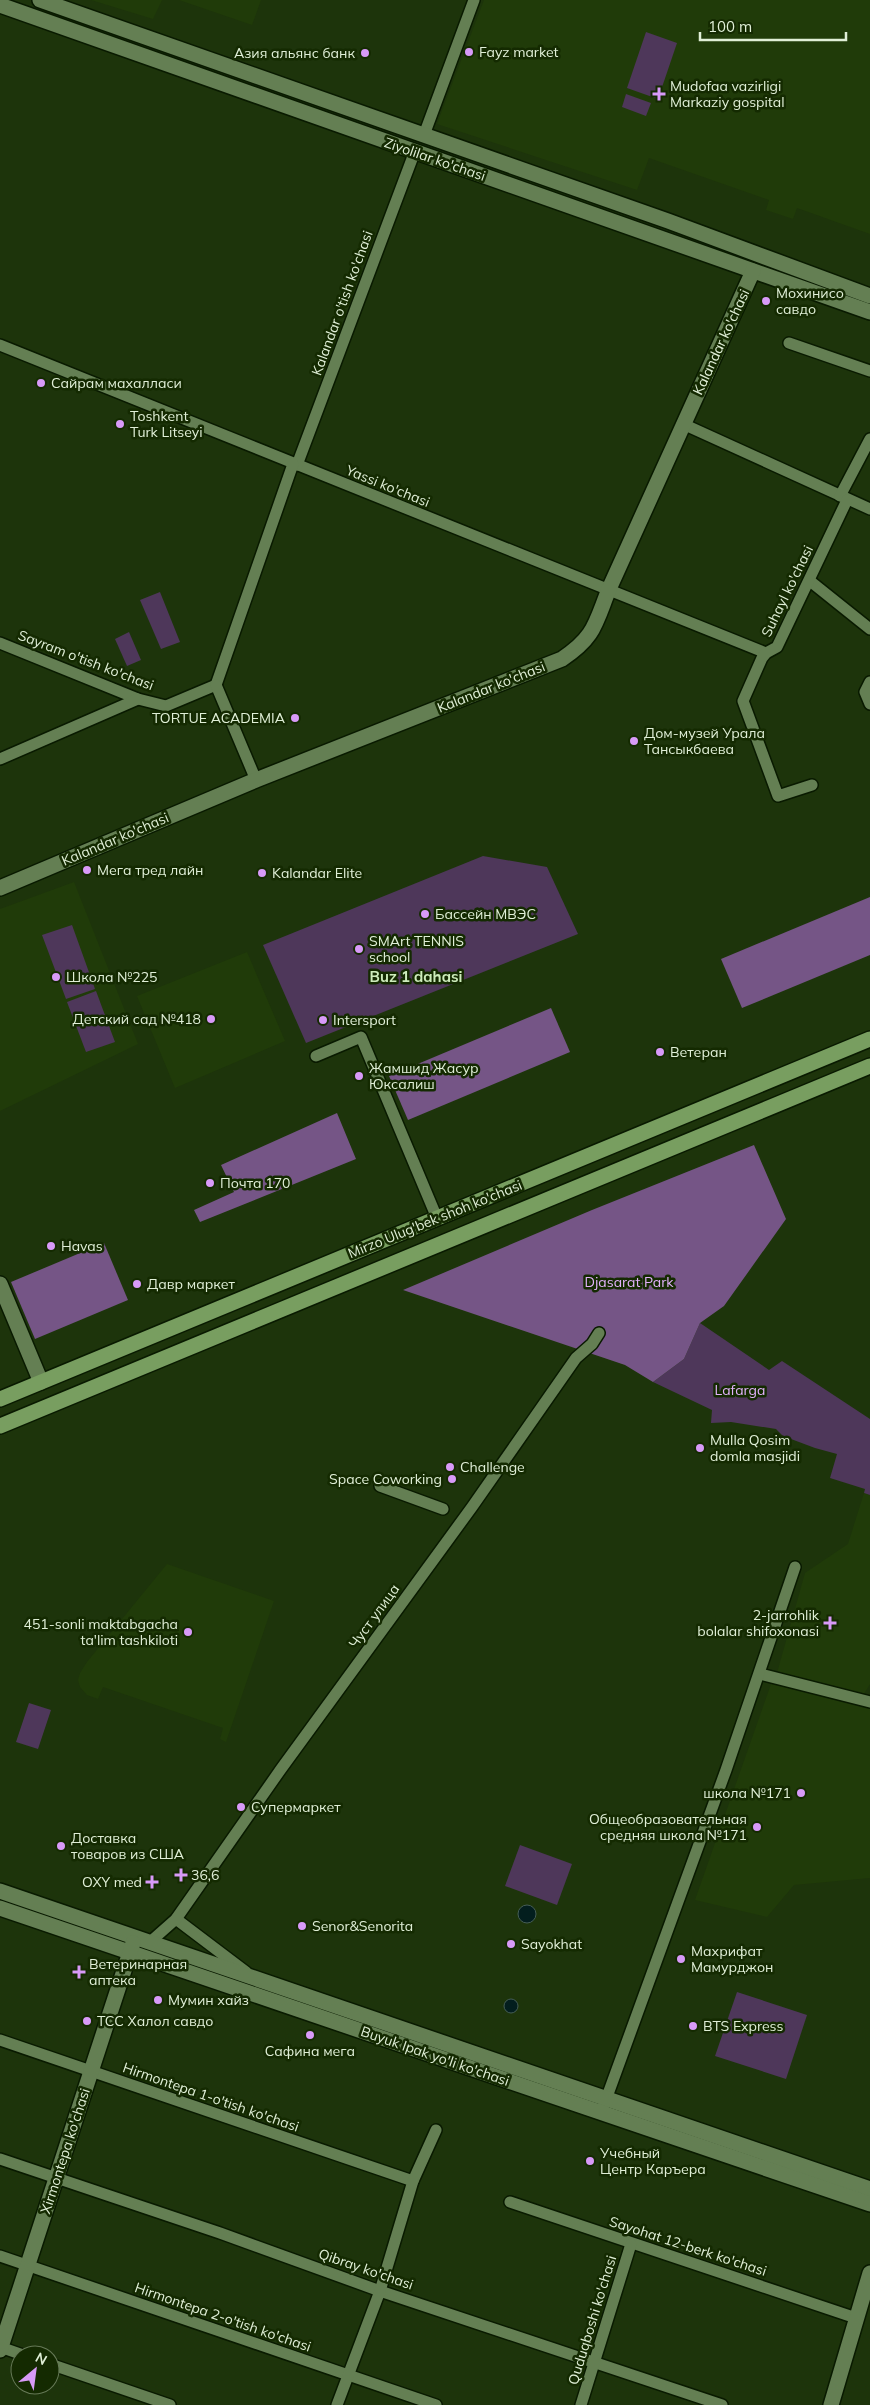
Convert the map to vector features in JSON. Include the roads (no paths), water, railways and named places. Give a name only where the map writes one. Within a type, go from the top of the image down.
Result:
[{"type":"main road","name":"Ziyolilar ko'chasi","points":[[40,0],[234,67],[758,254],[870,296]]},
{"type":"main road","name":"Ziyolilar ko'chasi","points":[[2,6],[870,312]]},
{"type":"main road","points":[[228,85],[234,67]]},
{"type":"main road","points":[[491,178],[496,162]]},
{"type":"main road","name":"Kalandar ko'chasi","points":[[0,888],[256,780],[562,658],[578,648],[591,635],[609,589],[753,271]]},
{"type":"main road","name":"Mirzo Ulug'bek shoh ko'chasi","points":[[0,1399],[870,1039]]},
{"type":"main road","name":"Mirzo Ulug'bek shoh ko'chasi","points":[[0,1426],[870,1066]]},
{"type":"main road","points":[[0,1284],[41,1382]]},
{"type":"main road","points":[[110,1354],[118,1377]]},
{"type":"main road","points":[[0,1891],[150,1942]]},
{"type":"main road","name":"Buyuk Ipak yo'li ko'chasi","points":[[0,1908],[604,2106],[870,2189]]},
{"type":"main road","name":"Xirmontepa ko'chasi","points":[[0,2348],[130,1952],[132,1936]]},
{"type":"main road","points":[[130,1952],[150,1942]]},
{"type":"main road","name":"Buyuk Ipak yo'li ko'chasi","points":[[150,1942],[870,2204]]},
{"type":"main road","points":[[831,2405],[870,2273]]},
{"type":"street","points":[[424,135],[474,0]]},
{"type":"street","name":"Kalandar o'tish ko'chasi","points":[[216,686],[295,465],[415,151]]},
{"type":"street","name":"Kalandar ko'chasi","points":[[753,271],[758,254]]},
{"type":"street","points":[[790,343],[870,371]]},
{"type":"street","name":"Yassi ko'chasi","points":[[0,345],[295,465],[766,652]]},
{"type":"street","points":[[683,424],[870,509]]},
{"type":"street","name":"Suhayl ko'chasi","points":[[812,785],[778,796],[746,711],[745,694],[766,652],[777,648],[810,581],[843,498],[870,439]]},
{"type":"street","points":[[810,581],[870,629]]},
{"type":"street","name":"Sayram o'tish ko'chasi","points":[[0,643],[138,699],[166,706],[216,686]]},
{"type":"street","points":[[870,682],[865,692],[870,704]]},
{"type":"street","points":[[216,686],[256,780]]},
{"type":"street","points":[[0,759],[138,699]]},
{"type":"street","points":[[316,1056],[361,1037],[437,1218]]},
{"type":"street","name":"Чуст улица","points":[[150,1942],[176,1919],[292,1754],[472,1507],[570,1366],[592,1344],[599,1333]]},
{"type":"street","points":[[380,1486],[443,1509]]},
{"type":"street","points":[[604,2106],[760,1674],[795,1567]]},
{"type":"street","points":[[760,1674],[870,1702]]},
{"type":"street","points":[[176,1919],[253,1978]]},
{"type":"street","name":"Hirmontepa 1-o'tish ko'chasi","points":[[0,2040],[413,2181]]},
{"type":"street","points":[[337,2405],[380,2291],[413,2181],[436,2130]]},
{"type":"street","name":"Qibray ko'chasi","points":[[0,2159],[220,2233],[380,2291],[722,2405]]},
{"type":"street","name":"Sayohat 12-berk ko'chasi","points":[[510,2202],[856,2318]]},
{"type":"street","name":"Quduqboshi ko'chasi","points":[[581,2405],[631,2244]]},
{"type":"street","name":"Hirmontepa 2-o'tish ko'chasi","points":[[0,2256],[436,2405]]},
{"type":"street","points":[[60,2367],[170,2405]]},
{"type":"water","points":[[527,1905],[533,1908],[536,1914],[533,1920],[527,1923],[521,1920],[518,1914],[521,1908]]},
{"type":"water","points":[[511,1999],[516,2001],[518,2006],[516,2011],[511,2013],[506,2011],[504,2006],[506,2001]]},
{"type":"place","name":"Fayz market","points":[[469,52]]},
{"type":"place","name":"Азия альянс банк","points":[[365,53]]},
{"type":"place","name":"Mudofaa vazirligi Markaziy gospital","points":[[659,94]]},
{"type":"place","name":"Мохинисо савдо","points":[[766,301]]},
{"type":"place","name":"Сайрам махалласи","points":[[41,383]]},
{"type":"place","name":"Toshkent Turk Litseyi","points":[[120,424]]},
{"type":"place","name":"TORTUE ACADEMIA","points":[[295,718]]},
{"type":"place","name":"Дом-музей Урала Тансыкбаева","points":[[634,741]]},
{"type":"place","name":"Мега тред лайн","points":[[87,870]]},
{"type":"place","name":"Kalandar Elite","points":[[262,873]]},
{"type":"place","name":"Бассейн МВЭС","points":[[425,914]]},
{"type":"place","name":"SMArt TENNIS school","points":[[359,949]]},
{"type":"place","name":"Школа №225","points":[[56,977]]},
{"type":"place","name":"Детский сад №418","points":[[211,1019]]},
{"type":"place","name":"Intersport","points":[[323,1020]]},
{"type":"place","name":"Ветеран","points":[[660,1052]]},
{"type":"place","name":"Жамшид Жасур Юксалиш","points":[[359,1076]]},
{"type":"place","name":"Почта 170","points":[[210,1183]]},
{"type":"place","name":"Havas","points":[[51,1246]]},
{"type":"place","name":"Давр маркет","points":[[137,1284]]},
{"type":"place","name":"Mulla Qosim domla masjidi","points":[[700,1448]]},
{"type":"place","name":"Challenge","points":[[450,1467]]},
{"type":"place","name":"Space Coworking","points":[[452,1479]]},
{"type":"place","name":"2-jarrohlik bolalar shifoxonasi","points":[[830,1623]]},
{"type":"place","name":"451-sonli maktabgacha ta'lim tashkiloti","points":[[188,1632]]},
{"type":"place","name":"школа №171","points":[[801,1793]]},
{"type":"place","name":"Супермаркет","points":[[241,1807]]},
{"type":"place","name":"Общеобразовательная средняя школа №171","points":[[757,1827]]},
{"type":"place","name":"Доставка товаров из США","points":[[61,1846]]},
{"type":"place","name":"36,6","points":[[181,1875]]},
{"type":"place","name":"OXY med","points":[[152,1882]]},
{"type":"place","name":"Senor&Senorita","points":[[302,1926]]},
{"type":"place","name":"Sayokhat","points":[[511,1944]]},
{"type":"place","name":"Махрифат Мамурджон","points":[[681,1959]]},
{"type":"place","name":"Ветеринарная аптека","points":[[79,1972]]},
{"type":"place","name":"Мумин хайз","points":[[158,2000]]},
{"type":"place","name":"ТСС Халол савдо","points":[[87,2021]]},
{"type":"place","name":"BTS Express","points":[[693,2026]]},
{"type":"place","name":"Сафина мега","points":[[310,2035]]},
{"type":"place","name":"Учебный Центр Каръера","points":[[590,2161]]},
{"type":"district","name":"Buz 1 dahasi","points":[[416,976]]},
{"type":"park label","name":"Djasarat Park","points":[[629,1282]]},
{"type":"park label","name":"Lafarga","points":[[740,1390]]}]
